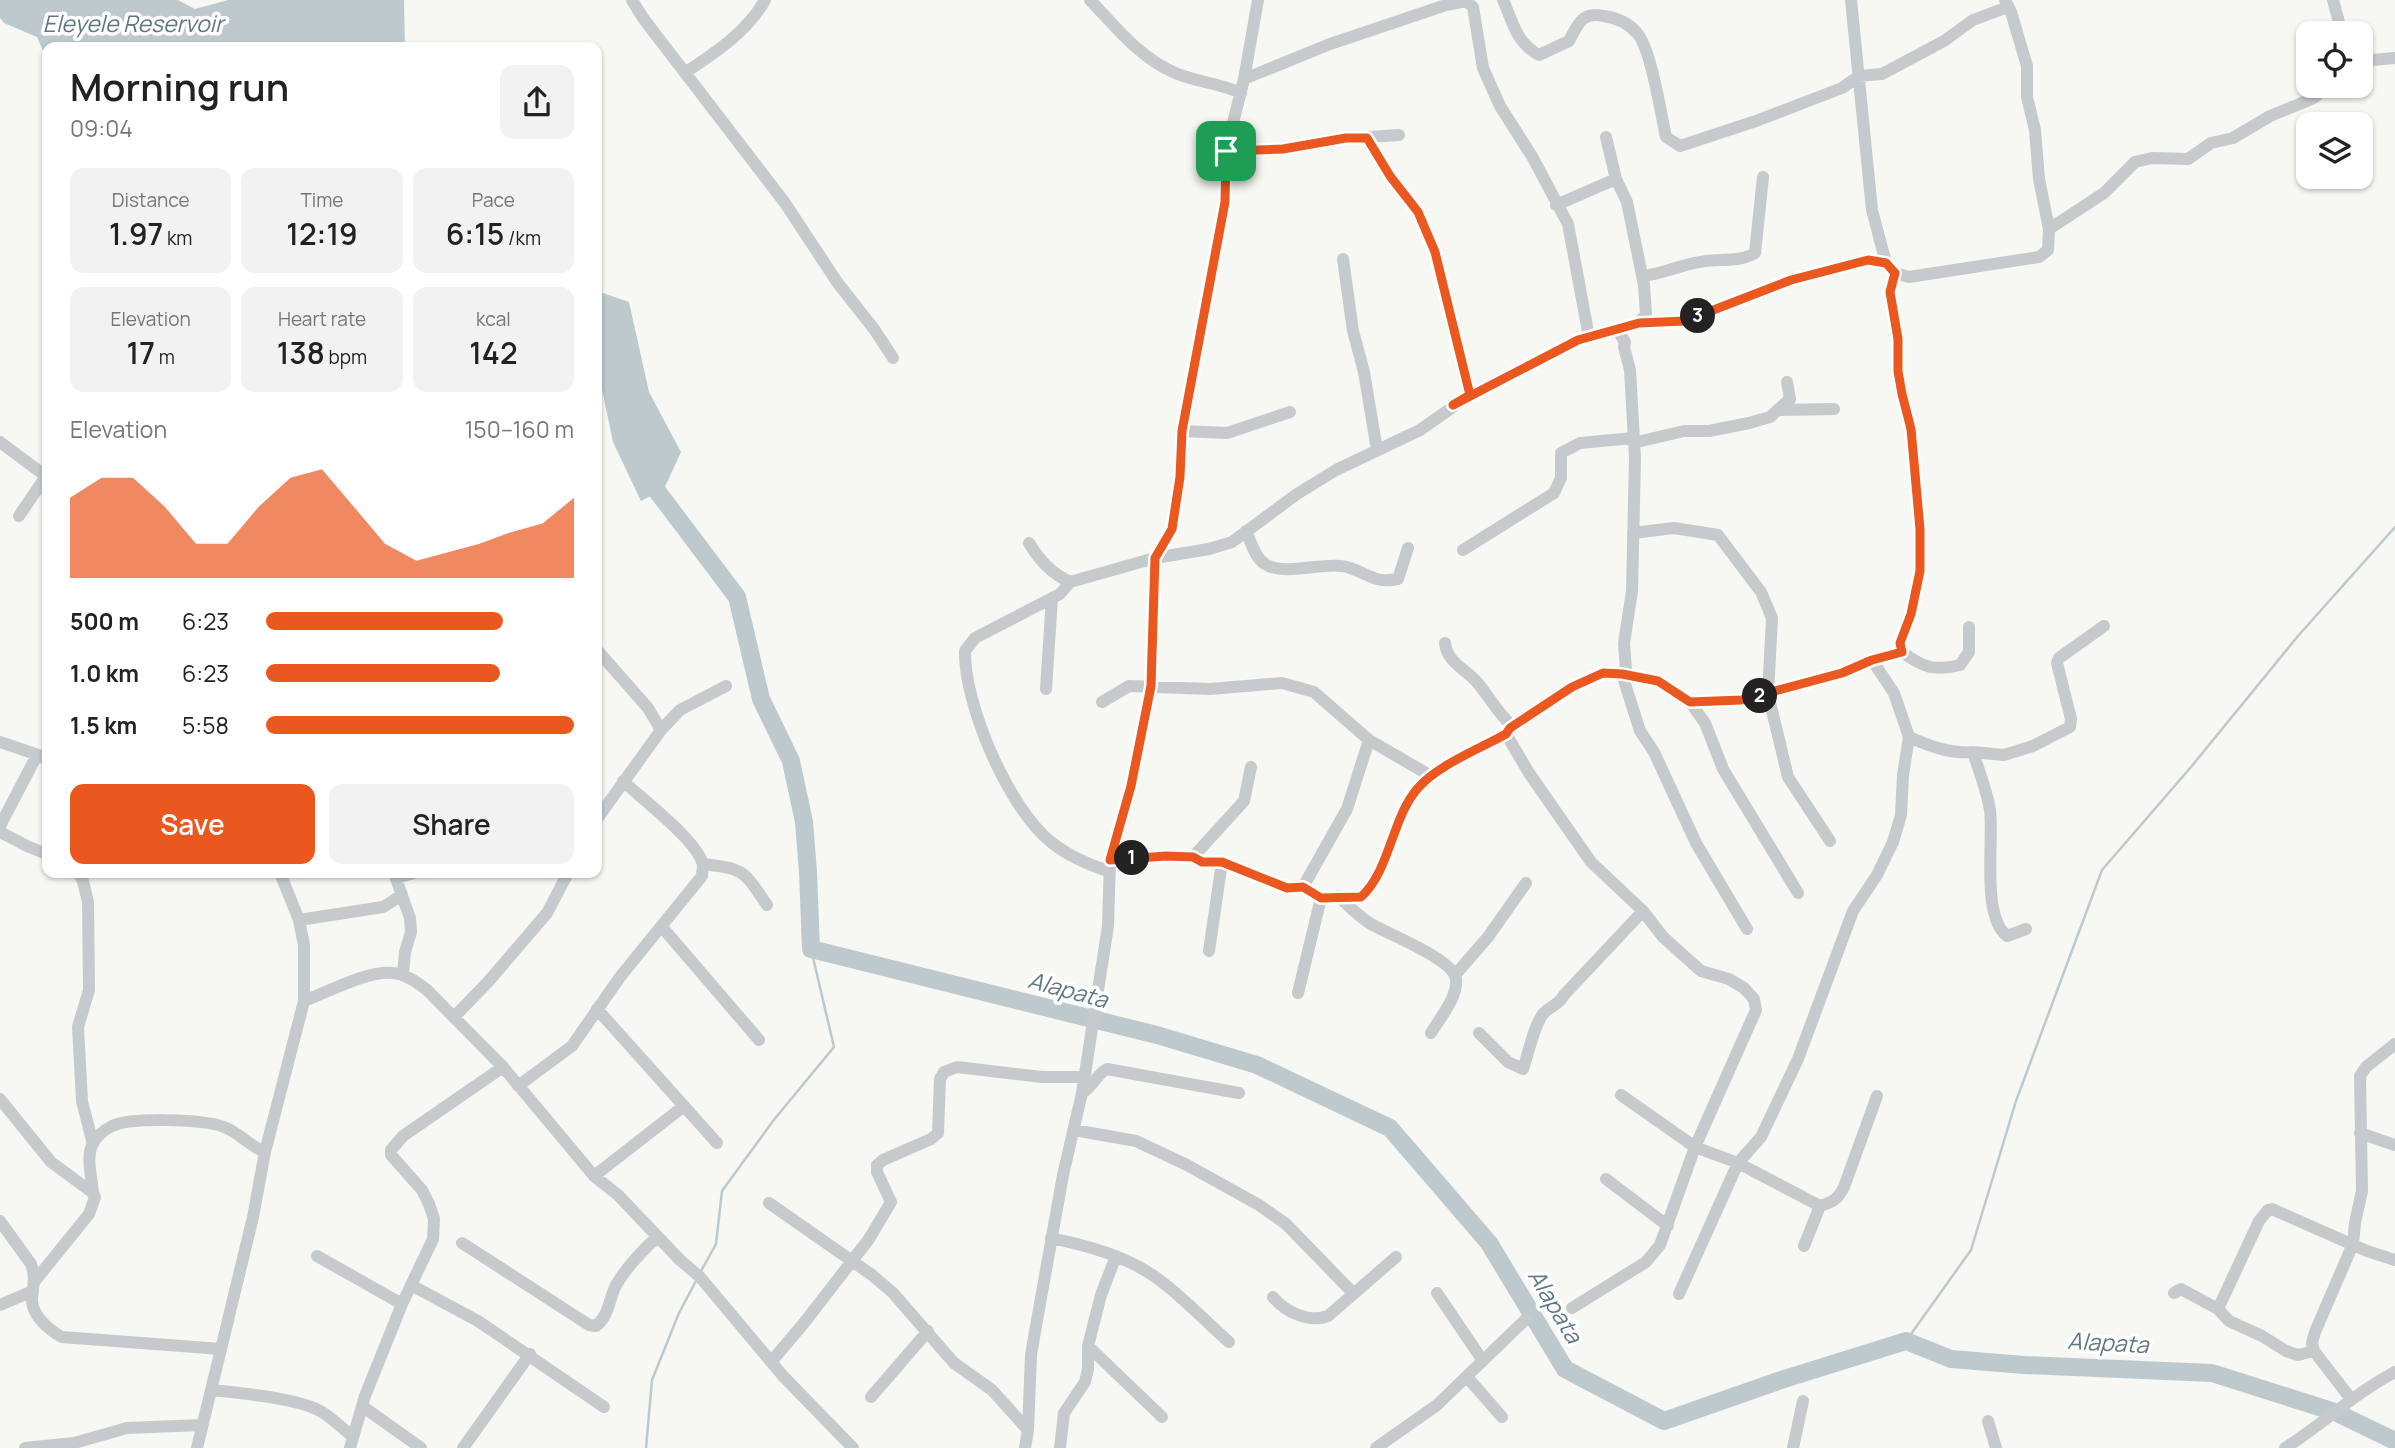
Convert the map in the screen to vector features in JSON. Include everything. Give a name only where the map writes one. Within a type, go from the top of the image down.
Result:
[{"type":"street","points":[[632,0],[785,203],[837,282],[893,358]]},
{"type":"street","points":[[686,72],[721,49],[761,9],[765,0]]},
{"type":"street","points":[[1090,0],[1138,49],[1156,63],[1175,73],[1223,85],[1241,93]]},
{"type":"street","points":[[1258,0],[1244,79],[1226,151],[1225,202],[1182,431],[1180,477],[1172,529],[1155,558],[1151,686],[1131,786],[1108,871],[1069,855],[1049,841],[1021,809],[987,744],[972,702],[965,651],[975,638],[1060,594],[1070,582],[1155,558],[1233,542],[1297,494],[1336,470],[1420,430],[1470,395],[1456,346],[1441,270],[1418,212],[1390,176],[1367,138]]},
{"type":"street","points":[[1244,79],[1446,2],[1467,0],[1473,7],[1483,68],[1488,81],[1568,224],[1589,337]]},
{"type":"street","points":[[1453,405],[1578,340],[1639,323],[1685,321],[1791,280],[1868,260],[1909,276],[2039,257],[2048,250],[2049,229],[2039,179],[2035,130],[2027,97],[2027,66],[2007,4],[1973,20],[1944,41],[1882,74],[1858,76],[1842,88],[1680,146],[1665,137],[1653,72],[1639,34],[1621,19],[1591,15],[1577,23],[1569,41],[1539,55],[1529,50],[1516,33],[1503,0]]},
{"type":"street","points":[[1851,0],[1872,210],[1891,268],[1890,292],[1898,339],[1898,371],[1911,429],[1920,529],[1920,571],[1911,614],[1900,643],[1902,652],[1922,666],[1948,668],[1960,665],[1969,652],[1969,627]]},
{"type":"street","points":[[2333,0],[2339,21]]},
{"type":"street","points":[[2373,60],[2395,58]]},
{"type":"street","points":[[2049,229],[2104,193],[2135,162],[2152,158],[2188,159],[2211,143],[2233,138],[2270,116],[2314,98]]},
{"type":"street","points":[[1226,151],[1283,149],[1335,139],[1399,135]]},
{"type":"street","points":[[1606,137],[1616,179],[1626,202],[1642,276],[1646,314],[1639,323]]},
{"type":"street","points":[[1642,276],[1655,275],[1689,263],[1745,258],[1755,253],[1763,177]]},
{"type":"street","points":[[1556,205],[1616,179]]},
{"type":"street","points":[[1343,259],[1353,331],[1364,372],[1377,450]]},
{"type":"street","points":[[1617,329],[1625,342],[1630,370],[1635,458],[1632,591],[1624,643],[1626,670],[1622,674]]},
{"type":"street","points":[[1463,550],[1554,493],[1561,478],[1561,453],[1580,443],[1633,440],[1684,431],[1709,431],[1770,417],[1790,400],[1787,382]]},
{"type":"street","points":[[1778,411],[1834,409]]},
{"type":"street","points":[[1182,431],[1227,433],[1290,412]]},
{"type":"street","points":[[0,442],[42,473]]},
{"type":"street","points":[[19,516],[42,484]]},
{"type":"street","points":[[1633,533],[1674,528],[1718,535],[1761,592],[1772,618],[1768,694],[1788,777],[1830,841]]},
{"type":"street","points":[[1246,531],[1258,557],[1272,568],[1340,565],[1364,572],[1378,580],[1398,579],[1408,548]]},
{"type":"street","points":[[1029,543],[1041,562],[1070,582]]},
{"type":"street","points":[[1046,689],[1052,598]]},
{"type":"street","points":[[1909,737],[1933,748],[1962,753],[2004,755],[2033,746],[2070,727],[2071,719],[2057,663],[2059,658],[2105,626]]},
{"type":"street","points":[[1445,643],[1448,657],[1476,682],[1493,707],[1511,725],[1508,731]]},
{"type":"street","points":[[1690,702],[1741,700],[1768,694],[1902,652]]},
{"type":"street","points":[[602,656],[649,708],[661,730]]},
{"type":"street","points":[[1679,1294],[1738,1163],[1761,1138],[1798,1059],[1853,911],[1877,875],[1893,842],[1901,815],[1909,737],[1894,693],[1872,660]]},
{"type":"street","points":[[1110,860],[1193,857],[1202,862],[1222,862],[1287,888],[1303,887],[1321,898],[1361,897],[1367,892],[1417,789],[1431,776],[1508,731],[1588,679],[1603,673],[1658,681],[1690,702],[1705,723],[1723,769],[1798,893]]},
{"type":"street","points":[[1622,674],[1640,731],[1654,752],[1696,843],[1747,929]]},
{"type":"street","points":[[1102,702],[1129,685],[1210,689],[1282,683],[1314,692],[1369,740],[1431,776]]},
{"type":"street","points":[[602,812],[661,730],[680,710],[726,686]]},
{"type":"street","points":[[1508,731],[1529,774],[1591,862],[1643,911],[1662,937],[1701,971],[1729,979],[1744,988],[1754,999],[1756,1010],[1695,1147],[1660,1245],[1646,1262],[1572,1308]]},
{"type":"street","points":[[1303,887],[1347,808],[1369,740]]},
{"type":"street","points":[[0,742],[42,757],[0,826]]},
{"type":"street","points":[[1973,752],[1990,809],[1991,878],[1997,925],[2007,936],[2026,929]]},
{"type":"street","points":[[1193,857],[1244,802],[1251,767]]},
{"type":"street","points":[[518,1086],[572,1046],[620,977],[702,876],[703,864],[697,852],[623,781]]},
{"type":"street","points":[[0,832],[42,852]]},
{"type":"street","points":[[1025,1448],[1031,1355],[1063,1175],[1082,1093],[1108,926],[1110,860]]},
{"type":"street","points":[[1209,951],[1222,862]]},
{"type":"street","points":[[703,864],[741,870],[767,905]]},
{"type":"street","points":[[81,878],[88,902],[89,990],[78,1027],[82,1101],[93,1144]]},
{"type":"street","points":[[197,1448],[253,1217],[265,1152],[304,1001],[304,958],[299,920],[281,878]]},
{"type":"street","points":[[396,878],[410,918],[411,932],[402,975]]},
{"type":"street","points":[[454,1017],[547,913],[565,878]]},
{"type":"street","points":[[1431,1033],[1454,992],[1455,975],[1479,948],[1526,883]]},
{"type":"street","points":[[299,920],[390,905],[402,895]]},
{"type":"street","points":[[1338,896],[1370,923],[1402,938],[1446,965],[1455,975]]},
{"type":"street","points":[[1298,993],[1321,898]]},
{"type":"street","points":[[1479,1033],[1508,1062],[1523,1069],[1541,1017],[1547,1010],[1559,1004],[1564,995],[1643,911]]},
{"type":"street","points":[[662,927],[759,1040]]},
{"type":"street","points":[[304,1001],[380,973],[396,973],[415,980],[503,1067],[594,1176],[618,1195],[657,1237],[697,1274],[771,1362],[853,1448]]},
{"type":"street","points":[[597,1009],[716,1143]]},
{"type":"street","points":[[2351,1399],[2314,1351],[2312,1343],[2353,1244],[2354,1223],[2362,1191],[2360,1076],[2366,1067],[2395,1044]]},
{"type":"street","points":[[211,1390],[253,1394],[312,1407],[322,1412],[351,1442],[362,1406],[402,1304],[433,1239],[434,1219],[422,1189],[391,1155],[391,1150],[403,1136],[503,1067]]},
{"type":"street","points":[[771,1362],[869,1239],[891,1202],[877,1172],[877,1165],[938,1133],[940,1079],[944,1072],[957,1067],[1042,1077],[1084,1077]]},
{"type":"street","points":[[1082,1093],[1091,1088],[1107,1069],[1238,1093]]},
{"type":"street","points":[[1621,1095],[1695,1147],[1738,1163],[1820,1206]]},
{"type":"street","points":[[1804,1246],[1820,1206],[1839,1197],[1877,1096]]},
{"type":"street","points":[[0,1099],[51,1162],[93,1193]]},
{"type":"street","points":[[594,1176],[684,1106]]},
{"type":"street","points":[[0,1305],[34,1287],[89,1214],[95,1203],[89,1155],[93,1144],[113,1125],[150,1120],[210,1123],[234,1131],[249,1144],[265,1152]]},
{"type":"street","points":[[1074,1130],[1136,1141],[1187,1165],[1259,1205],[1286,1224],[1353,1293]]},
{"type":"street","points":[[2360,1133],[2395,1145]]},
{"type":"street","points":[[1606,1180],[1668,1226]]},
{"type":"street","points":[[769,1203],[852,1259],[893,1293],[954,1363],[992,1390],[1028,1430]]},
{"type":"street","points":[[2218,1309],[2259,1221],[2268,1210],[2272,1209],[2367,1251],[2395,1260]]},
{"type":"street","points":[[0,1221],[34,1271],[32,1302],[35,1311],[41,1320],[62,1337],[221,1349]]},
{"type":"street","points":[[462,1243],[589,1325],[596,1326],[604,1318],[616,1286],[657,1237]]},
{"type":"street","points":[[1051,1238],[1087,1245],[1116,1256],[1154,1277],[1229,1342]]},
{"type":"street","points":[[317,1256],[402,1304]]},
{"type":"street","points":[[1060,1448],[1064,1413],[1086,1376],[1088,1346],[1101,1296],[1116,1256]]},
{"type":"street","points":[[1273,1297],[1289,1311],[1320,1319],[1328,1316],[1396,1257]]},
{"type":"street","points":[[411,1285],[478,1321],[604,1407]]},
{"type":"street","points":[[2174,1293],[2181,1289],[2189,1292],[2218,1309],[2229,1321],[2286,1351],[2298,1354],[2314,1351]]},
{"type":"street","points":[[1437,1293],[1483,1361]]},
{"type":"street","points":[[1376,1448],[1437,1405],[1526,1319]]},
{"type":"street","points":[[871,1397],[928,1331]]},
{"type":"street","points":[[1088,1346],[1163,1417]]},
{"type":"street","points":[[463,1448],[530,1354]]},
{"type":"street","points":[[2285,1448],[2351,1399],[2395,1372]]},
{"type":"street","points":[[1467,1377],[1502,1417]]},
{"type":"street","points":[[1793,1448],[1803,1401]]},
{"type":"street","points":[[362,1406],[421,1448]]},
{"type":"street","points":[[1988,1421],[1996,1448]]},
{"type":"street","points":[[25,1448],[74,1443],[127,1427],[202,1425]]},
{"type":"water","name":"Eleyele Reservoir","points":[[0,0],[178,0],[195,9],[228,0],[404,0],[405,42],[42,42],[42,48],[37,37],[4,23],[0,18]]},
{"type":"water","points":[[602,293],[629,302],[649,392],[681,452],[664,489],[641,501],[613,442],[602,390]]},
{"type":"waterway","name":"Alapata","points":[[648,472],[654,487],[737,597],[761,699],[791,761],[804,822],[811,949],[1157,1035],[1257,1065],[1390,1128],[1489,1243],[1565,1369],[1664,1421],[1781,1380],[1906,1341],[1951,1359],[2212,1373],[2335,1412],[2395,1441]]},
{"type":"waterway","points":[[1906,1341],[1971,1250],[2016,1101],[2102,870],[2298,636],[2395,527]]},
{"type":"waterway","points":[[700,1273],[716,1244],[722,1191],[773,1121],[834,1047],[811,949]]},
{"type":"waterway","points":[[646,1448],[652,1380],[679,1313],[697,1279]]},
{"type":"route","points":[[1367,138],[1390,176],[1418,212],[1441,270],[1456,346],[1470,395],[1453,405],[1578,340],[1639,323],[1685,321],[1791,280],[1868,260],[1886,263],[1895,273],[1890,292],[1898,339],[1898,371],[1911,429],[1920,529],[1920,571],[1911,614],[1900,643],[1902,652],[1872,660],[1842,673],[1741,700],[1690,702],[1658,681],[1622,674],[1603,673],[1588,679],[1510,728],[1506,734],[1431,776],[1417,789],[1377,874],[1361,897],[1321,898],[1303,887],[1287,888],[1222,862],[1202,862],[1193,857],[1110,860],[1131,786],[1151,686],[1155,558],[1172,529],[1176,508],[1182,431],[1225,202],[1226,151],[1283,149],[1335,139],[1367,138]]}]
